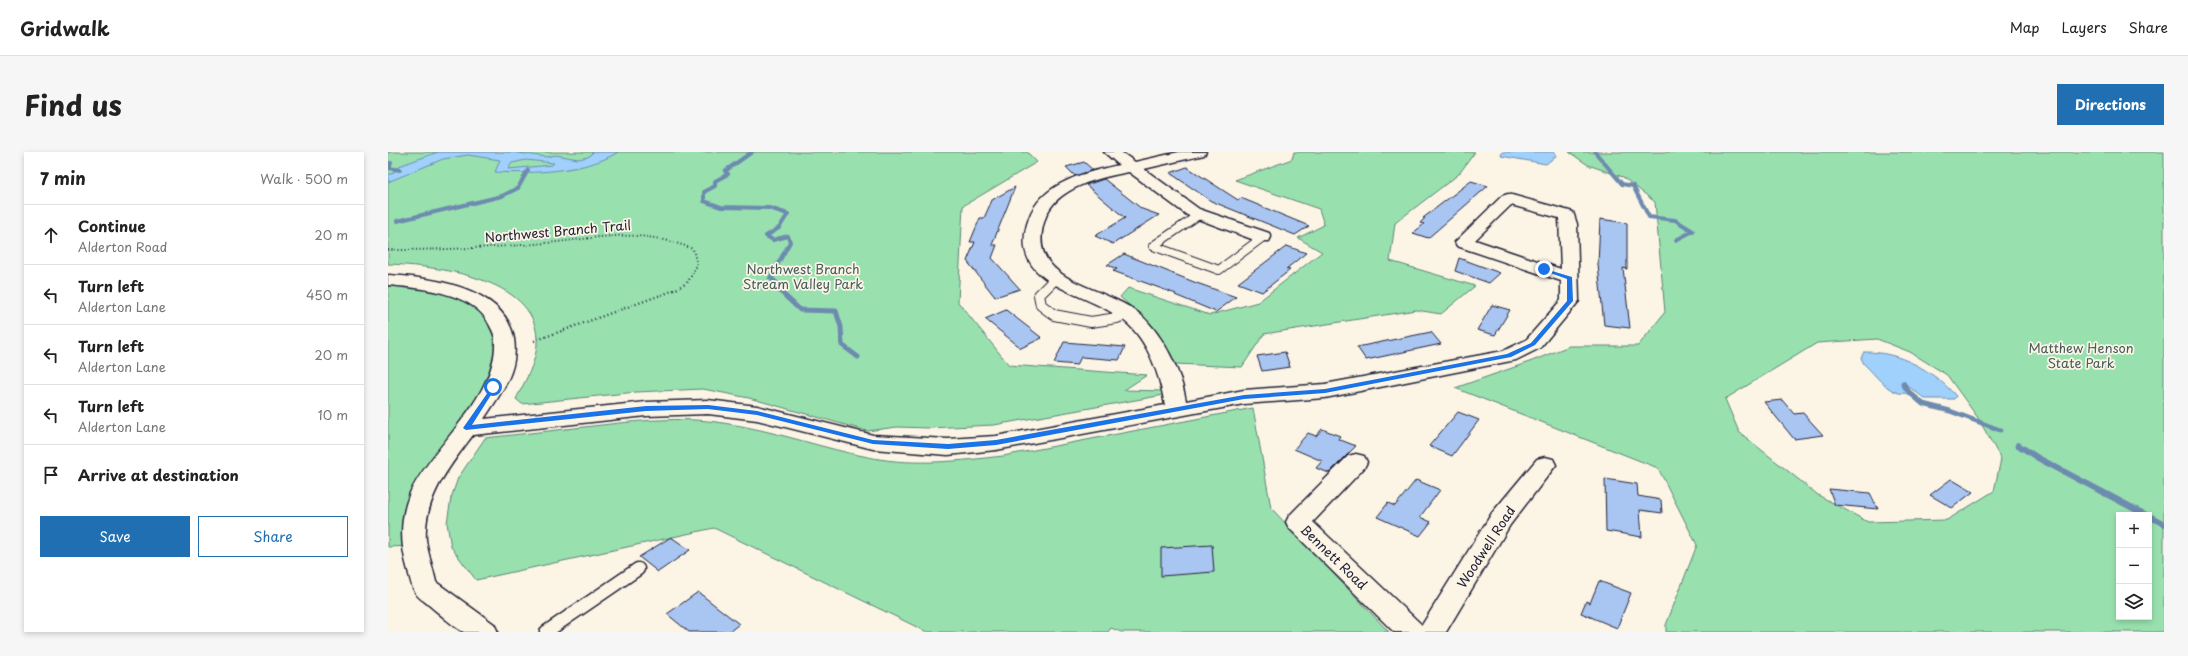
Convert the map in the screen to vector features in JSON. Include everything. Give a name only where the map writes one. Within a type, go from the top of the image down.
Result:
[{"type":"street","points":[[1111,152],[1193,212],[1263,237]]},
{"type":"street","points":[[1177,409],[1173,387],[1149,335],[1128,313],[1061,282],[1056,278],[1044,268],[1034,255],[1031,237],[1035,221],[1043,205],[1064,189],[1080,180],[1199,152]]},
{"type":"street","points":[[466,428],[646,409],[708,407],[757,413],[873,442],[948,447],[996,443],[1244,397],[1325,391],[1509,356],[1533,344],[1570,301],[1570,278],[1567,215],[1508,200],[1463,242],[1570,278]]},
{"type":"street","points":[[388,280],[437,287],[466,296],[488,308],[501,325],[506,338],[504,364],[493,387],[466,428],[444,457],[422,493],[414,519],[413,546],[426,588],[484,632]]},
{"type":"street","name":"Bennett Road","points":[[1356,462],[1298,522],[1412,632]]},
{"type":"street","name":"Woodwell Road","points":[[1432,632],[1501,519],[1545,465]]},
{"type":"lane","points":[[1200,214],[1153,246],[1220,270],[1263,237]]},
{"type":"lane","points":[[1056,278],[1039,296],[1041,305],[1054,315],[1091,322],[1117,318],[1128,313]]},
{"type":"lane","points":[[546,632],[638,568]]},
{"type":"path","name":"Northwest Branch Trail","points":[[388,250],[457,250],[566,242],[613,233],[649,234],[675,240],[693,248],[696,265],[686,283],[682,286],[638,305],[534,341]]},
{"type":"green space","name":"Northwest Branch Stream Valley Park","points":[[388,152],[1027,152],[1037,162],[963,206],[958,302],[1009,365],[1147,375],[1124,390],[1163,391],[1164,395],[994,425],[929,428],[897,427],[867,431],[749,398],[703,389],[636,392],[522,404],[516,399],[527,378],[533,362],[537,347],[537,339],[532,318],[519,301],[501,289],[479,279],[455,272],[408,265],[388,264]]},
{"type":"green space","points":[[1294,152],[1475,152],[1459,174],[1395,223],[1390,261],[1475,286],[1441,314],[1416,310],[1264,334],[1242,367],[1175,364],[1154,327],[1120,297],[1128,288],[1210,315],[1258,302],[1322,252],[1298,238],[1324,225],[1319,209],[1235,180],[1292,159]]},
{"type":"green space","name":"Matthew Henson State Park","points":[[1569,152],[2164,152],[2164,632],[1666,632],[1666,625],[1697,545],[1658,468],[1455,388],[1532,361],[1569,346],[1638,346],[1665,312],[1655,202],[1623,177],[1588,165]],"holes":[[[1877,339],[1910,352],[1947,375],[1978,418],[2001,459],[1994,491],[1947,520],[1868,522],[1818,495],[1739,432],[1725,399],[1817,343]]]},
{"type":"green space","points":[[388,280],[437,287],[488,308],[504,364],[444,457],[413,546],[388,547]]},
{"type":"green space","points":[[1253,408],[1271,508],[1389,632],[1121,632],[1111,628],[1108,632],[927,632],[714,528],[476,580],[451,547],[447,523],[451,498],[458,478],[485,438],[625,422],[691,420],[742,426],[873,458],[905,462],[938,462],[1003,456]]},
{"type":"water","points":[[438,152],[511,152],[547,157],[556,155],[578,159],[588,157],[593,152],[618,152],[606,159],[575,168],[525,173],[495,172],[500,160],[468,155],[443,159],[388,182],[388,175],[393,173],[399,166]],"holes":[[[526,160],[554,163],[552,165],[508,169],[512,163]]]},
{"type":"water","points":[[1502,152],[1554,152],[1556,156],[1546,164],[1501,156]]},
{"type":"water","points":[[1864,352],[1890,355],[1915,364],[1937,378],[1956,396],[1954,399],[1925,399],[1904,383],[1901,385],[1907,393],[1895,392],[1883,384],[1864,364],[1861,358]]},
{"type":"building","points":[[1084,162],[1093,170],[1075,176],[1066,167]]},
{"type":"building","points":[[1187,167],[1238,200],[1241,198],[1309,226],[1295,235],[1211,201],[1170,173]]},
{"type":"building","points":[[1104,179],[1142,209],[1159,215],[1113,244],[1095,236],[1125,218],[1086,185]]},
{"type":"building","points":[[1471,181],[1488,186],[1428,238],[1413,233],[1424,224],[1420,223],[1425,218],[1423,218]]},
{"type":"building","points":[[1015,187],[992,245],[997,245],[992,258],[1020,289],[995,297],[967,261],[975,242],[970,242],[980,218],[984,218],[992,200]]},
{"type":"building","points":[[1600,219],[1627,223],[1627,269],[1623,268],[1630,328],[1604,325],[1598,265]]},
{"type":"building","points":[[1287,246],[1306,253],[1286,269],[1290,270],[1262,292],[1238,283]]},
{"type":"building","points":[[1124,254],[1236,297],[1216,312],[1175,295],[1176,294],[1113,271],[1117,269],[1107,265]]},
{"type":"building","points":[[1459,258],[1500,273],[1489,283],[1455,271]]},
{"type":"building","points":[[1492,305],[1510,310],[1495,335],[1477,330]]},
{"type":"building","points":[[1006,310],[1042,338],[1021,348],[985,319]]},
{"type":"building","points":[[1431,332],[1441,344],[1366,360],[1357,347]]},
{"type":"building","points":[[1064,342],[1125,347],[1119,360],[1081,357],[1077,365],[1054,363]]},
{"type":"building","points":[[1285,352],[1290,367],[1262,371],[1257,356]]},
{"type":"building","points":[[1782,400],[1794,414],[1803,413],[1823,435],[1794,439],[1764,402]]},
{"type":"building","points":[[1458,412],[1479,420],[1452,456],[1429,446]]},
{"type":"building","points":[[1322,429],[1340,436],[1338,439],[1356,446],[1329,473],[1316,468],[1322,461],[1294,449],[1308,433],[1316,436]]},
{"type":"building","points":[[1605,479],[1637,484],[1638,496],[1661,500],[1662,513],[1640,510],[1642,537],[1606,531]]},
{"type":"building","points":[[1951,479],[1973,492],[1952,508],[1930,495]]},
{"type":"building","points":[[1416,480],[1440,490],[1420,517],[1431,522],[1420,536],[1377,517],[1388,503],[1395,506]]},
{"type":"building","points":[[1829,489],[1870,493],[1878,509],[1835,505]]},
{"type":"building","points":[[671,537],[690,550],[658,572],[639,557]]},
{"type":"building","points":[[1212,545],[1214,572],[1161,576],[1161,548]]},
{"type":"building","points":[[1599,581],[1631,593],[1617,628],[1581,613],[1586,601],[1590,603]]},
{"type":"building","points":[[698,592],[739,624],[729,632],[689,632],[667,614]]},
{"type":"waterway","points":[[752,152],[725,171],[728,174],[715,181],[715,186],[704,192],[704,201],[721,207],[769,208],[788,214],[779,228],[766,236],[773,240],[788,236],[790,242],[770,278],[773,280]]},
{"type":"waterway","points":[[1595,152],[1622,184],[1633,186],[1649,217],[1675,220],[1693,231],[1676,240]]},
{"type":"waterway","points":[[388,163],[391,163],[389,168],[400,170]]},
{"type":"waterway","points":[[397,221],[502,196],[518,188],[528,170]]},
{"type":"waterway","points":[[772,279],[781,287],[781,292],[800,310],[836,311],[841,327],[842,345],[858,357]]},
{"type":"waterway","points":[[1903,383],[1909,392],[1923,404],[1950,411],[2000,430]]},
{"type":"waterway","points":[[2018,445],[2038,458],[2140,512]]},
{"type":"waterway","points":[[2152,518],[2164,524]]},
{"type":"route","points":[[493,387],[466,428],[646,409],[708,407],[757,413],[873,442],[948,447],[996,443],[1244,397],[1325,391],[1509,356],[1533,344],[1570,301],[1570,278],[1544,269]]}]
